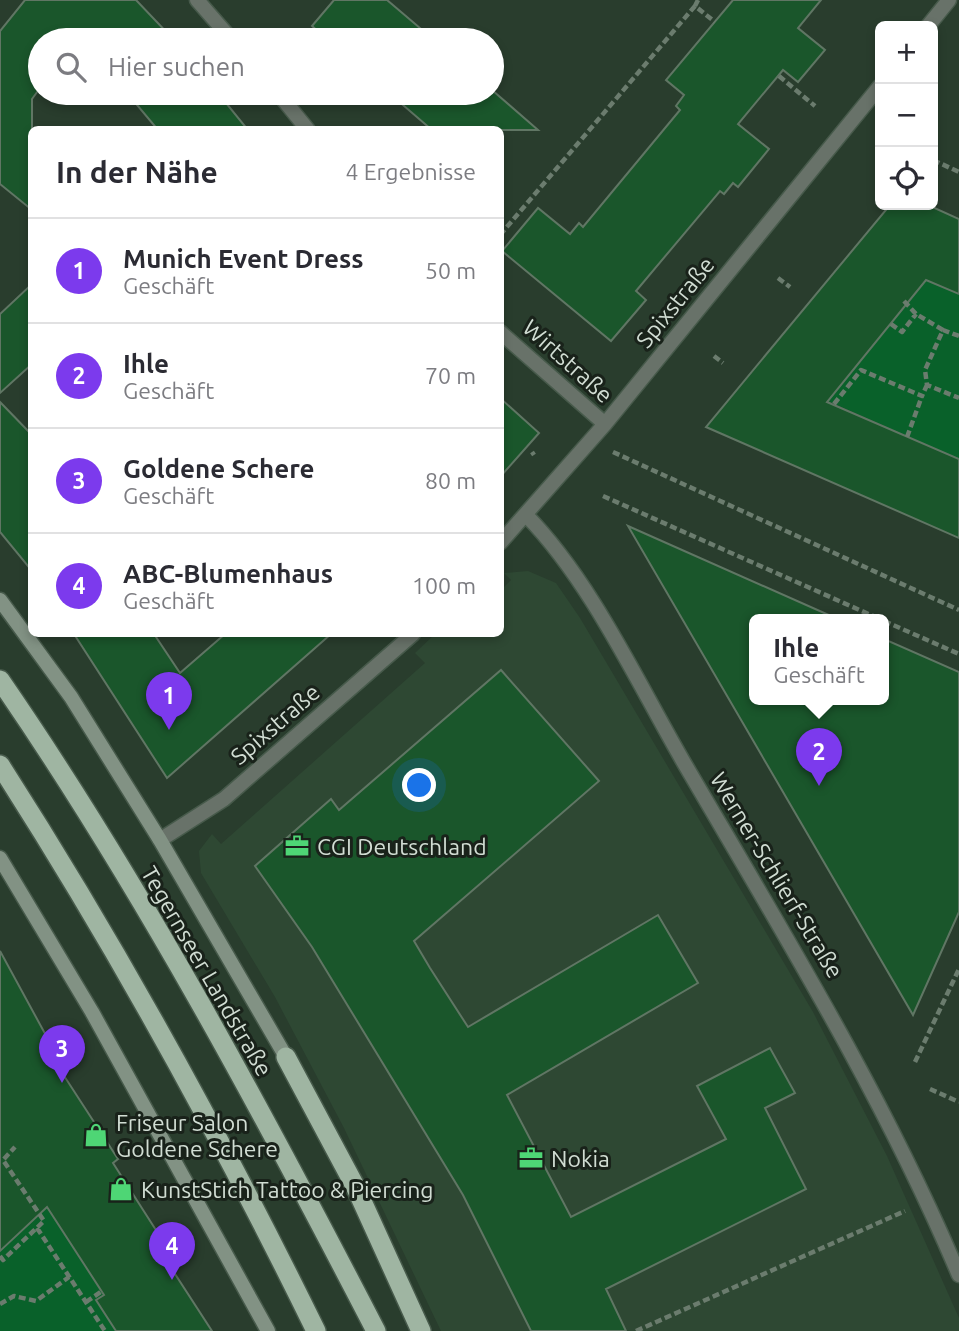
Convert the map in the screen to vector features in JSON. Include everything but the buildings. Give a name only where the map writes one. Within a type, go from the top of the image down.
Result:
[{"type":"highway","name":"Tegernseer Landstraße","points":[[0,680],[105,840],[260,1115],[376,1331]]},
{"type":"highway","points":[[0,765],[103,930],[257,1210],[316,1331]]},
{"type":"highway","points":[[286,1057],[356,1188],[421,1331]]},
{"type":"main road","name":"Tegernseer Landstraße","points":[[0,600],[71,697],[160,839],[286,1057]]},
{"type":"main road","points":[[0,858],[92,1012],[268,1331]]},
{"type":"street","points":[[197,0],[222,28]]},
{"type":"street","points":[[932,21],[949,0]]},
{"type":"street","name":"Spixstraße","points":[[504,539],[605,425],[875,92]]},
{"type":"street","points":[[288,105],[306,126]]},
{"type":"street","name":"Wirtstraße","points":[[504,336],[605,425]]},
{"type":"street","name":"Werner-Schlierf-Straße","points":[[526,515],[555,545],[589,599],[823,998],[890,1123],[959,1275]]},
{"type":"street","name":"Spixstraße","points":[[160,839],[224,799],[410,637]]},
{"type":"path","points":[[504,230],[698,0]]},
{"type":"path","points":[[695,6],[715,22]]},
{"type":"path","points":[[779,76],[816,106]]},
{"type":"path","points":[[938,162],[959,172]]},
{"type":"path","points":[[778,278],[790,287]]},
{"type":"path","points":[[904,301],[916,314],[959,336]]},
{"type":"path","points":[[891,324],[902,332],[916,314]]},
{"type":"path","points":[[907,437],[927,385],[925,370],[943,330]]},
{"type":"path","points":[[714,356],[723,363]]},
{"type":"path","points":[[834,404],[861,370],[922,396]]},
{"type":"path","points":[[927,385],[959,398]]},
{"type":"path","points":[[591,441],[959,610]]},
{"type":"path","points":[[603,496],[869,614]]},
{"type":"path","points":[[889,623],[959,654]]},
{"type":"path","points":[[915,1062],[959,969]]},
{"type":"path","points":[[930,1089],[959,1102]]},
{"type":"path","points":[[0,1256],[3,1260],[44,1221],[3,1160],[15,1147]]},
{"type":"path","points":[[636,1331],[905,1211]]},
{"type":"path","points":[[37,1228],[105,1331]]},
{"type":"path","points":[[0,1304],[14,1296],[36,1301],[69,1278]]},
{"type":"path","points":[[86,1302],[102,1291]]},
{"type":"shaded area","points":[[528,571],[556,583],[580,618],[813,1012],[887,1156],[959,1318],[959,1331],[441,1331],[344,1128],[275,997],[201,873],[199,851],[212,834],[221,844],[425,663],[415,653],[432,637],[504,637],[504,587],[511,580],[504,573]]},
{"type":"green space","points":[[922,278],[959,294],[959,459],[821,398],[833,393],[904,307]]},
{"type":"green space","points":[[0,1156],[46,1206],[102,1291],[104,1295],[96,1301],[116,1331],[0,1331]]},
{"type":"place","name":"Munich Event Dress","points":[[169,730]]},
{"type":"place","name":"Ihle","points":[[819,786]]},
{"type":"place","name":"CGI Deutschland","points":[[297,846]]},
{"type":"place","name":"Goldene Schere","points":[[62,1083]]},
{"type":"place","name":"Friseur Salon Goldene Schere","points":[[96,1135]]},
{"type":"place","name":"Nokia","points":[[531,1158]]},
{"type":"place","name":"KunstStich Tattoo & Piercing","points":[[121,1189]]},
{"type":"place","name":"ABC-Blumenhaus","points":[[172,1280]]}]
